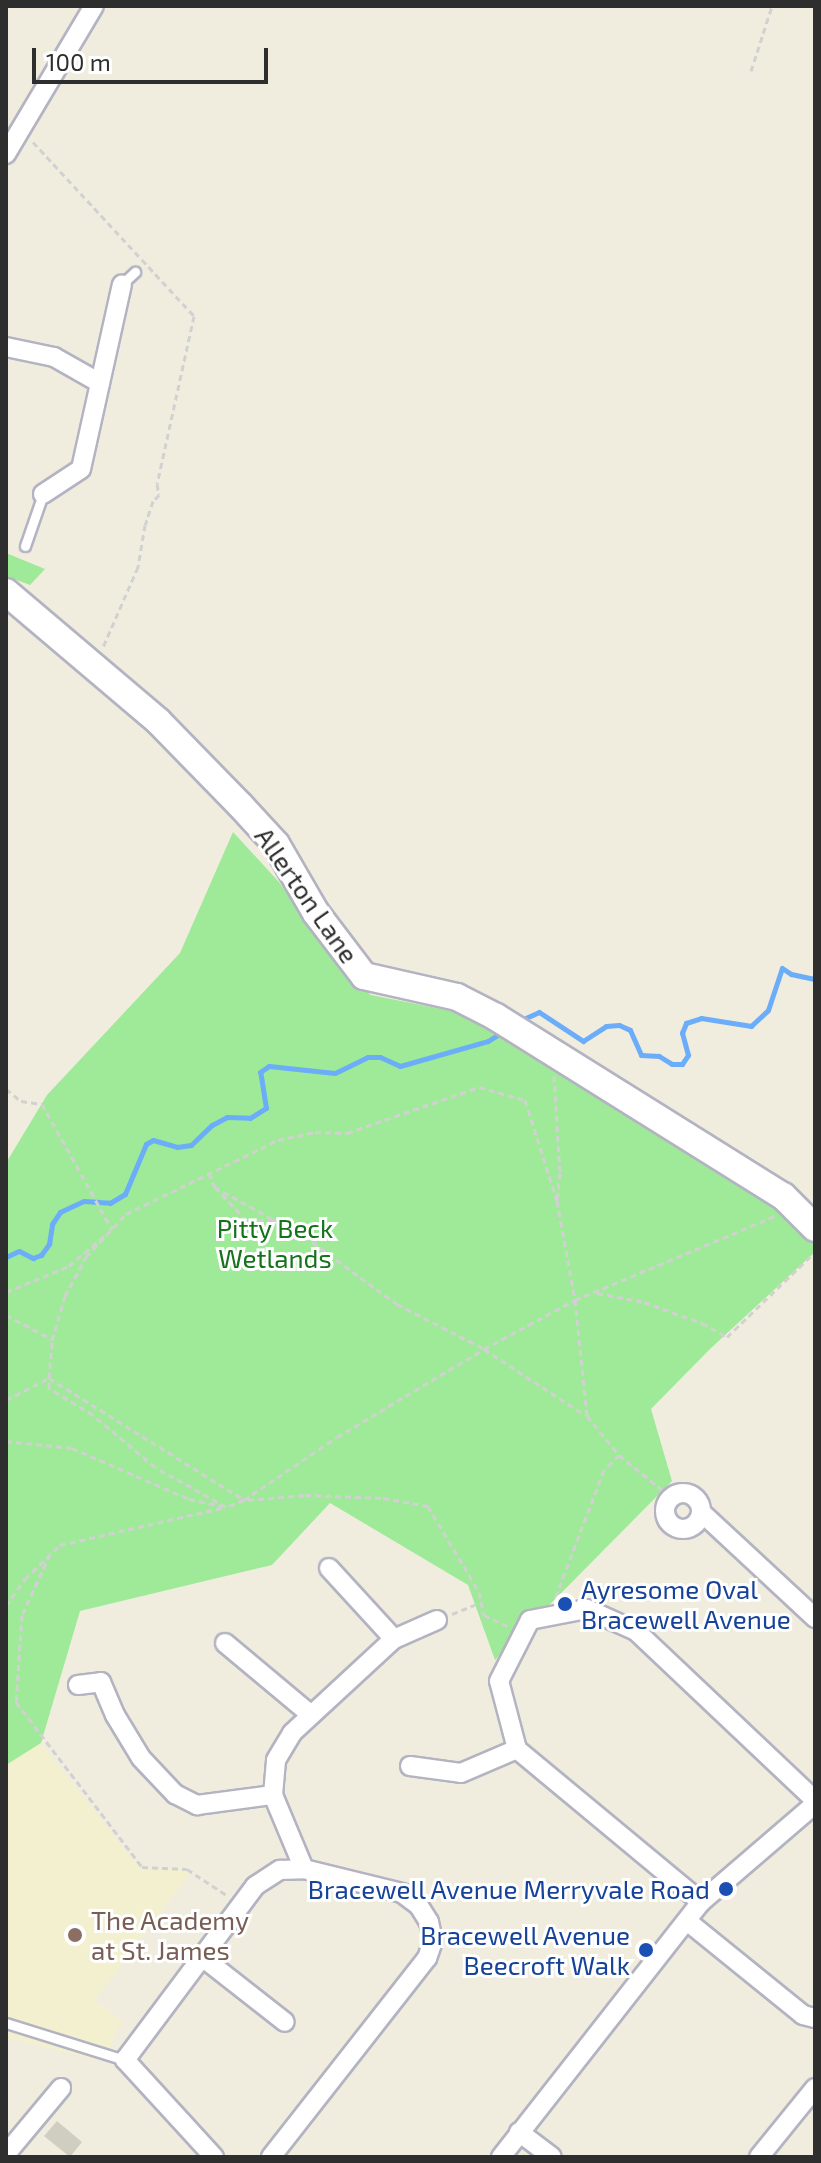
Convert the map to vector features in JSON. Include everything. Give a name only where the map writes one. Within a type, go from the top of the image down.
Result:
[{"type":"street","points":[[6,154],[94,6]]},
{"type":"street","points":[[43,494],[81,469],[128,278]]},
{"type":"street","points":[[6,347],[54,357],[100,383]]},
{"type":"street","name":"Allerton Lane","points":[[6,592],[158,721],[276,844],[316,913],[364,976],[457,997],[481,1008],[663,1120],[792,1205],[815,1228]]},
{"type":"street","points":[[701,1512],[690,1527],[677,1527],[665,1512],[671,1497],[683,1492],[693,1496],[701,1512],[815,1618]]},
{"type":"street","points":[[329,1568],[394,1639]]},
{"type":"street","points":[[501,2157],[701,1902],[815,1802],[636,1631],[587,1609],[530,1620],[499,1681],[517,1749],[701,1902]]},
{"type":"street","points":[[304,1869],[273,1795],[276,1760],[292,1733],[394,1639],[437,1620]]},
{"type":"street","points":[[225,1643],[311,1715]]},
{"type":"street","points":[[78,1685],[101,1682],[115,1715],[141,1758],[175,1794],[197,1805],[273,1795]]},
{"type":"street","points":[[410,1766],[461,1773],[517,1749]]},
{"type":"street","points":[[214,2157],[125,2060],[255,1886],[280,1870],[304,1869],[402,1893],[419,1906],[429,1922],[433,1941],[427,1958],[271,2157]]},
{"type":"street","points":[[687,1921],[803,2015],[815,2018]]},
{"type":"street","points":[[202,1957],[285,2022]]},
{"type":"street","points":[[13,2153],[61,2088]]},
{"type":"street","points":[[759,2157],[815,2088]]},
{"type":"street","points":[[519,2132],[552,2157]]},
{"type":"lane","points":[[25,546],[43,494]]},
{"type":"lane","points":[[6,2023],[125,2060]]},
{"type":"path","points":[[751,71],[772,6]]},
{"type":"path","points":[[19,134],[34,143],[194,316],[157,484],[159,495],[153,501],[145,525],[138,567],[118,607],[96,667]]},
{"type":"path","points":[[548,1051],[560,1173],[557,1201]]},
{"type":"path","points":[[226,1507],[155,1467],[93,1415],[49,1388],[52,1340],[65,1296],[86,1257],[126,1214],[278,1140],[315,1132],[347,1133],[479,1087],[525,1100],[557,1201],[575,1300],[587,1416]]},
{"type":"path","points":[[6,1089],[21,1101],[42,1104],[112,1230]]},
{"type":"path","points":[[208,1172],[215,1187],[248,1222],[272,1219]]},
{"type":"path","points":[[215,1187],[272,1219],[372,1283],[397,1304],[484,1349],[587,1416],[619,1455],[671,1497]]},
{"type":"path","points":[[6,1606],[25,1579],[60,1545],[226,1507],[244,1500],[337,1437],[484,1349],[575,1300],[728,1238],[792,1205]]},
{"type":"path","points":[[6,1292],[69,1266],[112,1230]]},
{"type":"path","points":[[594,1292],[644,1302],[702,1323],[727,1337],[815,1252]]},
{"type":"path","points":[[6,1315],[52,1340]]},
{"type":"path","points":[[6,1400],[49,1378]]},
{"type":"path","points":[[49,1378],[244,1500],[305,1495],[383,1498],[428,1506],[460,1556],[484,1615],[524,1633]]},
{"type":"path","points":[[6,1441],[72,1448],[189,1499],[226,1507]]},
{"type":"path","points":[[547,1617],[604,1470],[619,1455]]},
{"type":"path","points":[[50,1554],[22,1615],[16,1702],[142,1867],[187,1869],[242,1904]]},
{"type":"path","points":[[437,1620],[481,1602]]},
{"type":"shaded area","name":"The Academy at St. James","points":[[41,1743],[127,1852],[146,1870],[193,1869],[95,2000],[123,2022],[116,2030],[106,2062],[8,2038],[6,2041],[6,1765]]},
{"type":"green space","points":[[6,553],[45,569],[30,585],[6,576]]},
{"type":"green space","name":"Pitty Beck Wetlands","points":[[233,832],[279,882],[342,972],[371,995],[472,1015],[559,1072],[717,1161],[815,1243],[815,1252],[710,1349],[651,1409],[672,1481],[495,1660],[468,1585],[330,1503],[272,1565],[80,1611],[41,1743],[6,1765],[6,1163],[47,1095],[180,953]]},
{"type":"building","points":[[57,2121],[82,2142],[70,2157],[44,2136]]},
{"type":"waterway","points":[[519,1021],[539,1012],[583,1041],[606,1026],[619,1025],[630,1030],[641,1055],[659,1056],[672,1064],[682,1064],[688,1055],[682,1033],[686,1023],[701,1018],[751,1026],[768,1010],[782,968],[791,974],[815,979]]},
{"type":"waterway","points":[[6,1257],[19,1251],[33,1258],[41,1255],[49,1244],[52,1224],[60,1212],[84,1201],[110,1203],[125,1194],[146,1144],[153,1140],[177,1147],[191,1145],[212,1125],[227,1117],[250,1118],[266,1108],[260,1072],[269,1066],[335,1073],[368,1057],[380,1057],[400,1066],[488,1041],[504,1031]]},
{"type":"place","name":"Ayresome Oval Bracewell Avenue","points":[[565,1604]]},
{"type":"place","name":"Bracewell Avenue Merryvale Road","points":[[726,1889]]},
{"type":"place","name":"The Academy at St. James","points":[[75,1935]]},
{"type":"place","name":"Bracewell Avenue Beecroft Walk","points":[[646,1950]]}]
